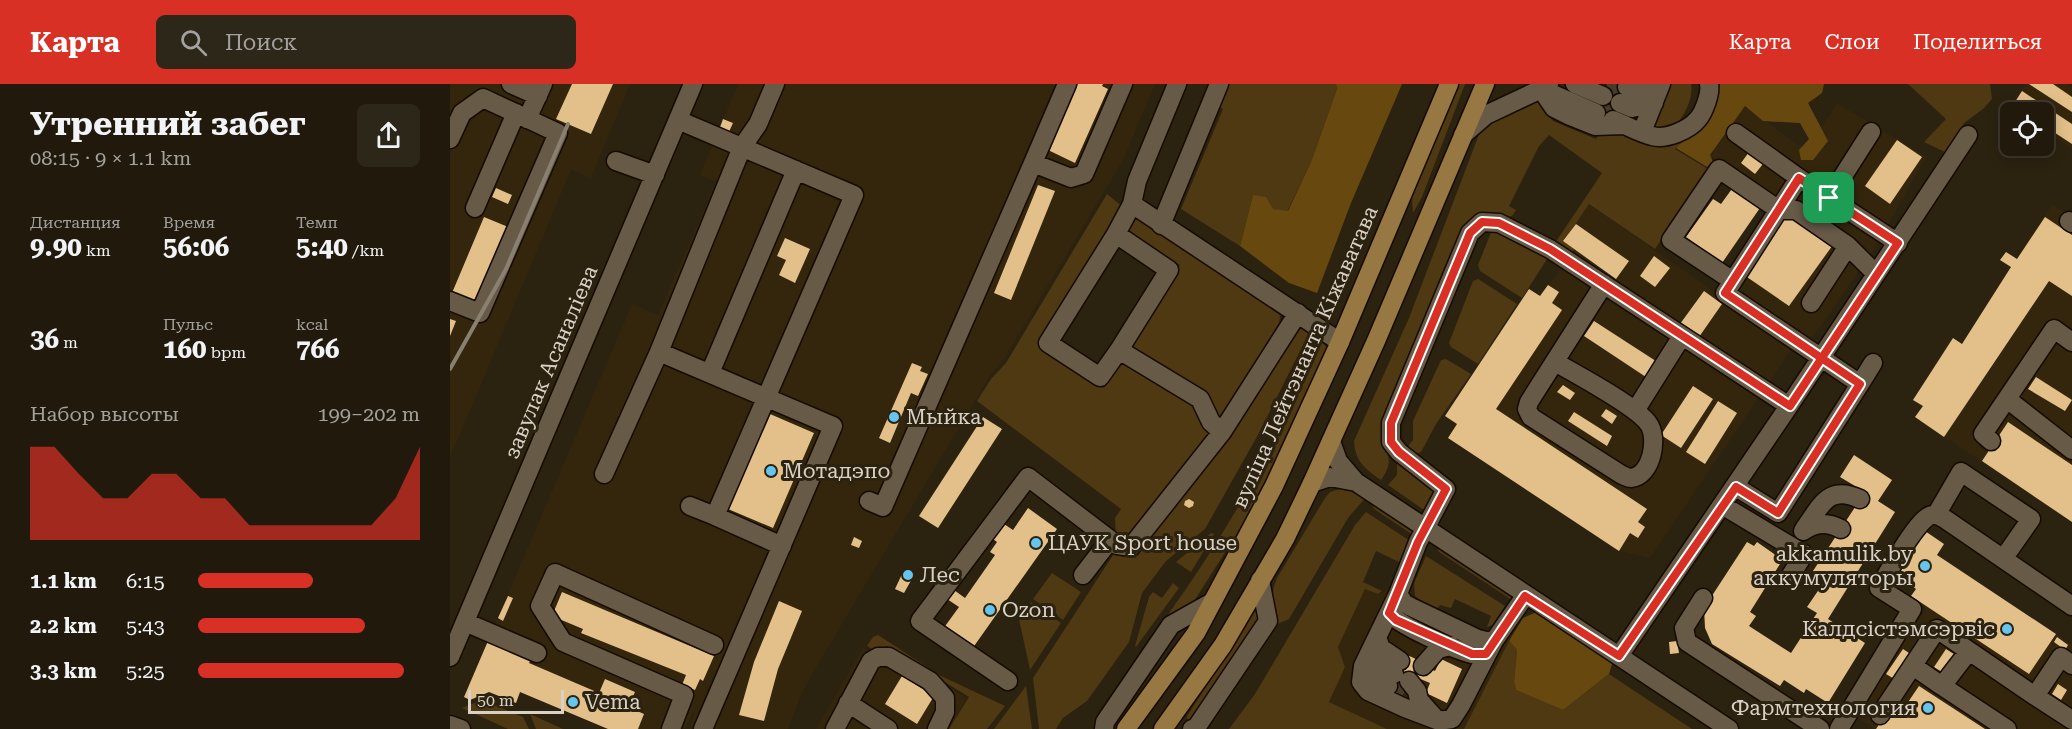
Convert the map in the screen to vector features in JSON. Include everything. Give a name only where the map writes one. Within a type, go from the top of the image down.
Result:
[{"type":"main road","name":"вуліца Лейтэнанта Кіжаватава","points":[[1126,729],[1196,633],[1274,486],[1340,342],[1449,84]]},
{"type":"main road","points":[[1163,729],[1223,645],[1285,539],[1331,441],[1485,84]]},
{"type":"street","points":[[475,208],[522,116],[540,90],[511,84]]},
{"type":"street","name":"завулак Асаналіева","points":[[450,657],[693,84]]},
{"type":"street","points":[[604,474],[659,352],[742,147],[758,124],[775,84]]},
{"type":"street","points":[[869,501],[883,507],[1067,84]]},
{"type":"street","points":[[1034,163],[1071,178],[1084,174],[1123,84]]},
{"type":"street","points":[[1116,234],[1169,270],[1100,377],[1048,343],[1116,234],[1132,204],[1137,181],[1177,84]]},
{"type":"street","points":[[1161,225],[1220,84]]},
{"type":"street","points":[[1575,84],[1601,97]]},
{"type":"street","points":[[1684,129],[1704,84]]},
{"type":"street","points":[[1624,111],[1653,137],[1665,137],[1684,129],[1699,118],[1711,90],[1710,84]]},
{"type":"street","points":[[1463,135],[1486,116],[1547,86],[1601,97]]},
{"type":"street","points":[[1547,86],[1554,108],[1595,126],[1657,95]]},
{"type":"street","points":[[450,139],[462,113],[486,91],[522,116],[558,133],[480,312],[450,301]]},
{"type":"street","points":[[1624,111],[1639,92],[1657,95]]},
{"type":"street","points":[[1624,111],[1629,117],[1657,95]]},
{"type":"street","points":[[678,120],[854,195],[715,516]]},
{"type":"street","points":[[1829,198],[1871,132]]},
{"type":"street","points":[[1736,133],[1799,178],[1898,243]]},
{"type":"street","points":[[1619,656],[1736,487],[1968,135]]},
{"type":"street","points":[[616,161],[655,175]]},
{"type":"street","points":[[1733,281],[1671,240],[1719,169],[1779,210],[1796,210],[1848,246],[1876,274]]},
{"type":"street","points":[[710,373],[796,170]]},
{"type":"street","points":[[1799,178],[1725,293],[1860,384]]},
{"type":"street","points":[[1132,204],[1340,342]]},
{"type":"street","points":[[1525,596],[1490,647],[1452,719],[1439,721],[1368,691],[1361,682],[1370,652],[1398,594],[1418,542],[1446,489],[1399,452],[1391,442],[1391,423],[1470,233],[1482,222],[1499,223],[1550,249],[1790,406]]},
{"type":"street","points":[[1811,303],[1848,246]]},
{"type":"street","points":[[1555,362],[1635,411],[1649,423],[1654,449],[1640,474],[1631,478],[1622,475],[1531,417],[1527,409],[1529,402],[1604,284]]},
{"type":"street","points":[[1008,681],[920,621],[1028,477],[1117,545],[1131,547],[1222,432],[1298,313]]},
{"type":"street","points":[[1991,441],[1983,434],[2054,329],[2072,342]]},
{"type":"street","points":[[1635,411],[1682,336]]},
{"type":"street","points":[[1119,350],[1200,399],[1211,422],[1222,432]]},
{"type":"street","points":[[659,352],[833,426],[703,729]]},
{"type":"street","points":[[1736,487],[1778,513],[1872,363]]},
{"type":"street","points":[[2007,399],[2072,450]]},
{"type":"street","points":[[1331,441],[1338,461],[1356,482],[1729,729]]},
{"type":"street","points":[[1936,514],[1961,472],[2031,519],[2003,559]]},
{"type":"street","points":[[1312,483],[1330,477],[1356,482]]},
{"type":"street","points":[[1792,547],[1825,500],[1833,495],[1851,495],[1860,499]]},
{"type":"street","points":[[1722,505],[1804,554],[1791,575]]},
{"type":"street","points":[[690,506],[782,546]]},
{"type":"street","points":[[1839,729],[1912,609],[1879,588],[1902,549],[1922,521],[1930,515],[1936,514],[2072,606]]},
{"type":"street","points":[[1804,529],[1823,523],[1841,529]]},
{"type":"street","points":[[1083,575],[1110,540]]},
{"type":"street","points":[[671,729],[684,695],[563,642],[540,606],[555,573],[714,645]]},
{"type":"street","points":[[1192,729],[1196,728],[1268,621],[1260,580]]},
{"type":"street","points":[[1398,594],[1404,603],[1486,641],[1490,647]]},
{"type":"street","points":[[1703,598],[1684,628],[1687,642],[1820,729]]},
{"type":"street","points":[[1104,729],[1105,722],[1171,625],[1212,602]]},
{"type":"street","points":[[1389,613],[1403,625],[1472,654],[1490,647]]},
{"type":"street","points":[[465,622],[537,653]]},
{"type":"street","points":[[1880,715],[1937,629],[2072,720]]},
{"type":"street","points":[[1423,666],[1438,649],[1451,646]]},
{"type":"street","points":[[1370,652],[1381,648],[1402,682],[1439,721]]},
{"type":"street","points":[[1942,686],[1970,651]]},
{"type":"street","points":[[1370,652],[1368,676],[1402,682]]},
{"type":"street","points":[[835,729],[871,661],[878,657],[889,657],[930,681],[945,698],[945,712],[937,729]]},
{"type":"street","points":[[2035,696],[2061,657],[2072,665]]},
{"type":"street","points":[[1913,666],[2007,729]]},
{"type":"street","points":[[848,703],[880,727]]},
{"type":"street","points":[[450,725],[461,729]]},
{"type":"shaded area","points":[[450,84],[630,84],[591,178],[571,170],[450,458]]},
{"type":"shaded area","points":[[738,84],[1155,84],[1123,160],[1004,359],[989,377],[814,671],[801,695],[788,729],[690,729],[695,710],[684,729],[608,729],[520,692],[516,703],[490,692],[470,700],[464,697],[632,304],[658,315],[716,182],[700,175]]},
{"type":"shaded area","points":[[1225,84],[1336,84],[1337,89],[1311,162],[1287,212],[1272,209],[1253,195],[1240,246],[1181,209],[1223,109],[1217,105]]},
{"type":"shaded area","points":[[1336,84],[1402,84],[1351,203],[1317,293],[1289,283],[1240,246],[1253,195],[1266,197],[1273,209],[1288,211],[1311,162],[1337,89]]},
{"type":"shaded area","points":[[1458,84],[1465,84],[1422,197],[1413,213],[1412,198]]},
{"type":"shaded area","points":[[1667,84],[1691,84],[1691,96],[1686,110],[1678,122],[1668,129],[1649,129]]},
{"type":"shaded area","points":[[1719,84],[1824,84],[1822,93],[1808,103],[1828,141],[1813,160],[1801,160],[1799,150],[1809,139],[1800,123],[1763,121],[1745,106],[1710,155],[1713,162],[1707,167],[1676,148],[1703,120]]},
{"type":"shaded area","points":[[1908,84],[1990,84],[1992,99],[1964,123],[1947,153],[1924,142],[1946,119]]},
{"type":"shaded area","points":[[2026,84],[2068,84],[2072,87],[2072,149],[2054,137],[2054,102],[2012,102]]},
{"type":"shaded area","points":[[1537,100],[1553,121],[1596,139],[1599,133],[1617,131],[1660,147],[1667,146],[1701,122],[1675,149],[1708,169],[1655,249],[1589,204],[1564,241],[1574,249],[1569,257],[1553,246],[1602,173],[1549,135],[1539,146],[1509,206],[1516,210],[1513,215],[1508,218],[1488,214],[1478,216],[1463,230],[1382,428],[1389,460],[1381,480],[1362,464],[1356,454],[1354,441],[1409,318],[1483,124]]},
{"type":"shaded area","points":[[1837,103],[1926,157],[1875,248],[1809,343],[1721,283],[1774,202],[1711,156],[1744,106],[1807,151]]},
{"type":"shaded area","points":[[1107,194],[1124,208],[1040,349],[1104,388],[1122,359],[1196,402],[1211,430],[1126,537],[1119,534],[1116,538],[1115,518],[1121,509],[977,401],[991,379],[1006,363]]},
{"type":"shaded area","points":[[1589,204],[1793,347],[1650,558],[1619,551],[1448,438],[1457,424],[1445,416],[1529,289],[1541,296],[1574,250],[1563,241]]},
{"type":"shaded area","points":[[2052,204],[2072,217],[2072,522],[1915,417],[1922,406],[1913,400],[1953,338],[1962,344],[2010,267],[2000,260],[2006,252],[2017,259]]},
{"type":"shaded area","points":[[1135,217],[1278,310],[1279,323],[1219,421],[1128,349],[1180,265],[1131,235],[1128,224]]},
{"type":"shaded area","points":[[1492,230],[1547,259],[1522,298],[1480,271],[1478,265]]},
{"type":"shaded area","points":[[1478,279],[1517,304],[1478,364],[1451,347],[1449,343],[1473,281]]},
{"type":"shaded area","points":[[1303,325],[1311,329],[1259,433],[1205,529],[1166,561],[1142,593],[1129,642],[1087,701],[1063,718],[1056,729],[1039,729],[1033,678],[1115,552],[1118,553],[1298,326]]},
{"type":"shaded area","points":[[1322,342],[1329,350],[1269,478],[1191,606],[1172,619],[1167,616],[1252,483],[1289,413]]},
{"type":"shaded area","points":[[1446,359],[1471,374],[1436,424],[1421,452],[1415,454],[1406,449],[1413,440],[1413,421],[1441,360]]},
{"type":"shaded area","points":[[1397,460],[1437,491],[1430,509],[1424,510],[1388,485],[1397,475]]},
{"type":"shaded area","points":[[1343,488],[1353,489],[1367,496],[1348,518],[1289,619],[1275,625],[1273,592],[1277,578],[1325,498],[1330,492]]},
{"type":"shaded area","points":[[1375,500],[1410,526],[1413,535],[1374,509],[1372,504]]},
{"type":"shaded area","points":[[1366,512],[1410,541],[1401,563],[1376,551],[1363,582],[1382,591],[1378,594],[1365,589],[1338,647],[1345,667],[1329,702],[1387,729],[1229,729],[1255,694],[1355,525]]},
{"type":"shaded area","points":[[1211,533],[1214,534],[1191,572],[1176,562]]},
{"type":"shaded area","points":[[1410,541],[1410,589],[1415,602],[1483,632],[1496,626],[1507,607],[1523,618],[1464,729],[1387,729],[1329,702],[1345,667],[1338,647],[1365,589],[1378,594],[1387,591]]},
{"type":"shaded area","points":[[1440,545],[1509,591],[1512,600],[1439,552],[1436,546]]},
{"type":"shaded area","points":[[1426,556],[1505,606],[1493,625],[1487,627],[1491,616],[1455,599],[1451,608],[1440,605],[1438,608],[1422,602],[1415,596],[1414,583]]},
{"type":"shaded area","points":[[1052,573],[1081,592],[1063,620],[1033,599]]},
{"type":"shaded area","points":[[1173,583],[1179,588],[1136,647],[1149,597],[1153,592],[1162,598]]},
{"type":"shaded area","points":[[1031,602],[1061,623],[1030,670],[1019,619]]},
{"type":"shaded area","points":[[1927,607],[2029,674],[2056,634],[2072,645],[2072,729],[1874,729],[1856,717]]},
{"type":"shaded area","points":[[1256,610],[1260,610],[1264,616],[1191,721],[1187,719],[1187,716]]},
{"type":"shaded area","points":[[1539,611],[1608,655],[1612,664],[1609,674],[1563,710],[1516,690],[1514,682],[1517,650],[1509,641],[1523,618]]},
{"type":"shaded area","points":[[878,635],[941,676],[1005,706],[987,729],[949,729],[969,697],[887,646],[877,652],[867,646],[873,637]]},
{"type":"shaded area","points":[[1509,641],[1517,650],[1514,682],[1516,690],[1563,710],[1609,674],[1692,729],[1464,729]]},
{"type":"shaded area","points":[[863,648],[875,654],[886,649],[967,698],[949,729],[816,729]]},
{"type":"shaded area","points":[[1026,686],[1032,729],[994,729]]},
{"type":"shaded area","points":[[482,700],[523,717],[529,729],[508,729],[462,708]]},
{"type":"shaded area","points":[[530,714],[563,729],[536,729]]},
{"type":"building","points":[[572,84],[613,84],[591,134],[556,119]]},
{"type":"building","points":[[1078,84],[1103,84],[1102,86],[1108,89],[1075,163],[1048,150]]},
{"type":"building","points":[[1608,84],[1628,84],[1612,124],[1594,117]]},
{"type":"building","points":[[2029,84],[2053,84],[2072,97],[2072,112]]},
{"type":"building","points":[[2022,91],[2039,102],[2015,102]]},
{"type":"building","points":[[2054,112],[2072,124],[2072,144],[2054,132]]},
{"type":"building","points":[[723,119],[733,123],[728,134],[719,130]]},
{"type":"building","points":[[1897,140],[1922,157],[1890,204],[1865,186]]},
{"type":"building","points":[[1752,148],[1766,160],[1755,174],[1741,163]]},
{"type":"building","points":[[1038,185],[1055,191],[1011,300],[994,293]]},
{"type":"building","points":[[1734,186],[1762,205],[1722,263],[1686,237],[1713,199],[1721,204]]},
{"type":"building","points":[[496,188],[512,195],[508,204],[492,197]]},
{"type":"building","points":[[1790,210],[1835,242],[1789,306],[1744,275]]},
{"type":"building","points":[[484,217],[513,229],[481,305],[452,293]]},
{"type":"building","points":[[2045,217],[2072,235],[2072,296],[2049,281],[1944,437],[1915,417],[1923,406],[1913,400],[1953,338],[1962,344],[2011,267],[2000,260],[2006,252],[2017,259]]},
{"type":"building","points":[[1576,224],[1629,261],[1616,279],[1563,241]]},
{"type":"building","points":[[785,238],[810,249],[795,283],[779,275],[786,260],[777,256]]},
{"type":"building","points":[[1654,256],[1670,268],[1655,287],[1640,276]]},
{"type":"building","points":[[1548,285],[1559,292],[1552,303],[1562,310],[1496,409],[1647,509],[1638,522],[1645,527],[1638,538],[1630,533],[1619,551],[1448,438],[1457,424],[1445,416],[1529,289],[1540,296]]},
{"type":"building","points":[[1704,291],[1722,304],[1699,337],[1680,324]]},
{"type":"building","points":[[450,319],[456,321],[450,336]]},
{"type":"building","points":[[1594,321],[1662,365],[1652,381],[1584,336]]},
{"type":"building","name":"Мыйка","points":[[912,363],[922,367],[920,371],[928,374],[918,396],[911,393],[890,443],[879,438]]},
{"type":"building","points":[[2036,377],[2072,400],[2065,411],[2028,389]]},
{"type":"building","points":[[1563,385],[1575,393],[1570,400],[1557,392]]},
{"type":"building","points":[[1693,386],[1713,399],[1681,448],[1661,435]]},
{"type":"building","points":[[1718,401],[1737,413],[1705,464],[1686,452]]},
{"type":"building","points":[[1606,409],[1617,416],[1612,424],[1601,416]]},
{"type":"building","points":[[1574,412],[1612,436],[1607,446],[1568,421]]},
{"type":"building","name":"Мотадэпо","points":[[770,414],[814,433],[773,528],[728,509]]},
{"type":"building","points":[[983,417],[1002,429],[938,528],[919,516]]},
{"type":"building","points":[[2008,422],[2072,465],[2072,522],[1982,461]]},
{"type":"building","points":[[1854,455],[1892,480],[1878,501],[1895,512],[1828,619],[1865,643],[1828,703],[1806,689],[1804,693],[1784,680],[1780,686],[1712,644],[1705,628],[1704,608],[1747,542],[1754,546],[1757,542],[1777,556],[1775,560],[1780,564],[1750,612],[1756,616],[1749,626],[1791,653],[1817,613],[1807,607],[1826,579],[1813,571],[1865,492],[1840,477]]},
{"type":"building","points":[[1189,499],[1194,502],[1189,508],[1184,505]]},
{"type":"building","points":[[1028,508],[1057,529],[972,649],[943,629],[959,607],[947,599],[954,590],[965,598],[995,555],[990,552],[997,542],[990,537],[1001,522],[1013,530]]},
{"type":"building","points":[[1925,531],[1944,544],[1937,555],[2056,634],[2029,674],[1911,596],[1916,589],[1905,581],[1908,576],[1899,570]]},
{"type":"building","points":[[854,537],[862,541],[859,548],[851,545]]},
{"type":"building","points":[[903,572],[913,577],[904,593],[895,589]]},
{"type":"building","points":[[562,592],[714,656],[703,681],[700,679],[695,690],[682,685],[686,675],[581,633],[583,629],[552,616]]},
{"type":"building","points":[[508,596],[513,598],[503,621],[498,618]]},
{"type":"building","points":[[779,601],[802,611],[778,669],[764,721],[739,715],[754,662]]},
{"type":"building","points":[[2057,637],[2068,645],[2065,650],[2054,642]]},
{"type":"building","points":[[488,641],[531,659],[529,663],[599,693],[605,679],[635,692],[628,707],[644,714],[638,729],[608,729],[520,692],[516,703],[489,692],[470,700],[464,697]]},
{"type":"building","points":[[1677,641],[1679,653],[1670,654],[1669,642]]},
{"type":"building","points":[[1903,649],[1912,655],[1896,680],[1886,674]]},
{"type":"building","points":[[1946,649],[1957,656],[1945,674],[1934,667]]},
{"type":"building","points":[[1403,653],[1418,660],[1417,663],[1435,671],[1441,659],[1462,669],[1447,703],[1426,693],[1430,683],[1411,675],[1402,696],[1388,691]]},
{"type":"building","points":[[902,676],[934,696],[917,724],[885,704]]},
{"type":"building","points":[[2058,684],[2067,690],[2061,700],[2052,694]]},
{"type":"building","name":"Фармтехнология","points":[[1919,686],[1985,729],[1876,729],[1892,705],[1902,711]]},
{"type":"tunnel","points":[[1606,88],[1624,95]]},
{"type":"tunnel","points":[[1599,104],[1617,112]]},
{"type":"tunnel","points":[[1388,686],[1404,692]]},
{"type":"railway","points":[[450,369],[506,269],[568,124]]},
{"type":"place","name":"Мыйка","points":[[894,417]]},
{"type":"place","name":"Мотадэпо","points":[[771,471]]},
{"type":"place","name":"ЦАУК Sport house","points":[[1036,543]]},
{"type":"place","name":"akkamulik.by аккумуляторы","points":[[1925,566]]},
{"type":"place","name":"Лес","points":[[908,575]]},
{"type":"place","name":"Ozon","points":[[990,610]]},
{"type":"place","name":"Калдсістэмсэрвіс","points":[[2007,629]]},
{"type":"place","name":"Vema","points":[[573,702]]},
{"type":"place","name":"Фармтехнология","points":[[1928,708]]},
{"type":"route","points":[[1829,198],[1799,178],[1725,293],[1820,358],[1860,384],[1778,513],[1736,487],[1619,656],[1525,596],[1486,654],[1479,656],[1403,625],[1389,613],[1418,542],[1446,489],[1399,452],[1391,442],[1391,423],[1470,233],[1476,226],[1488,221],[1499,223],[1550,249],[1790,406],[1820,358],[1898,243],[1829,198]]}]
